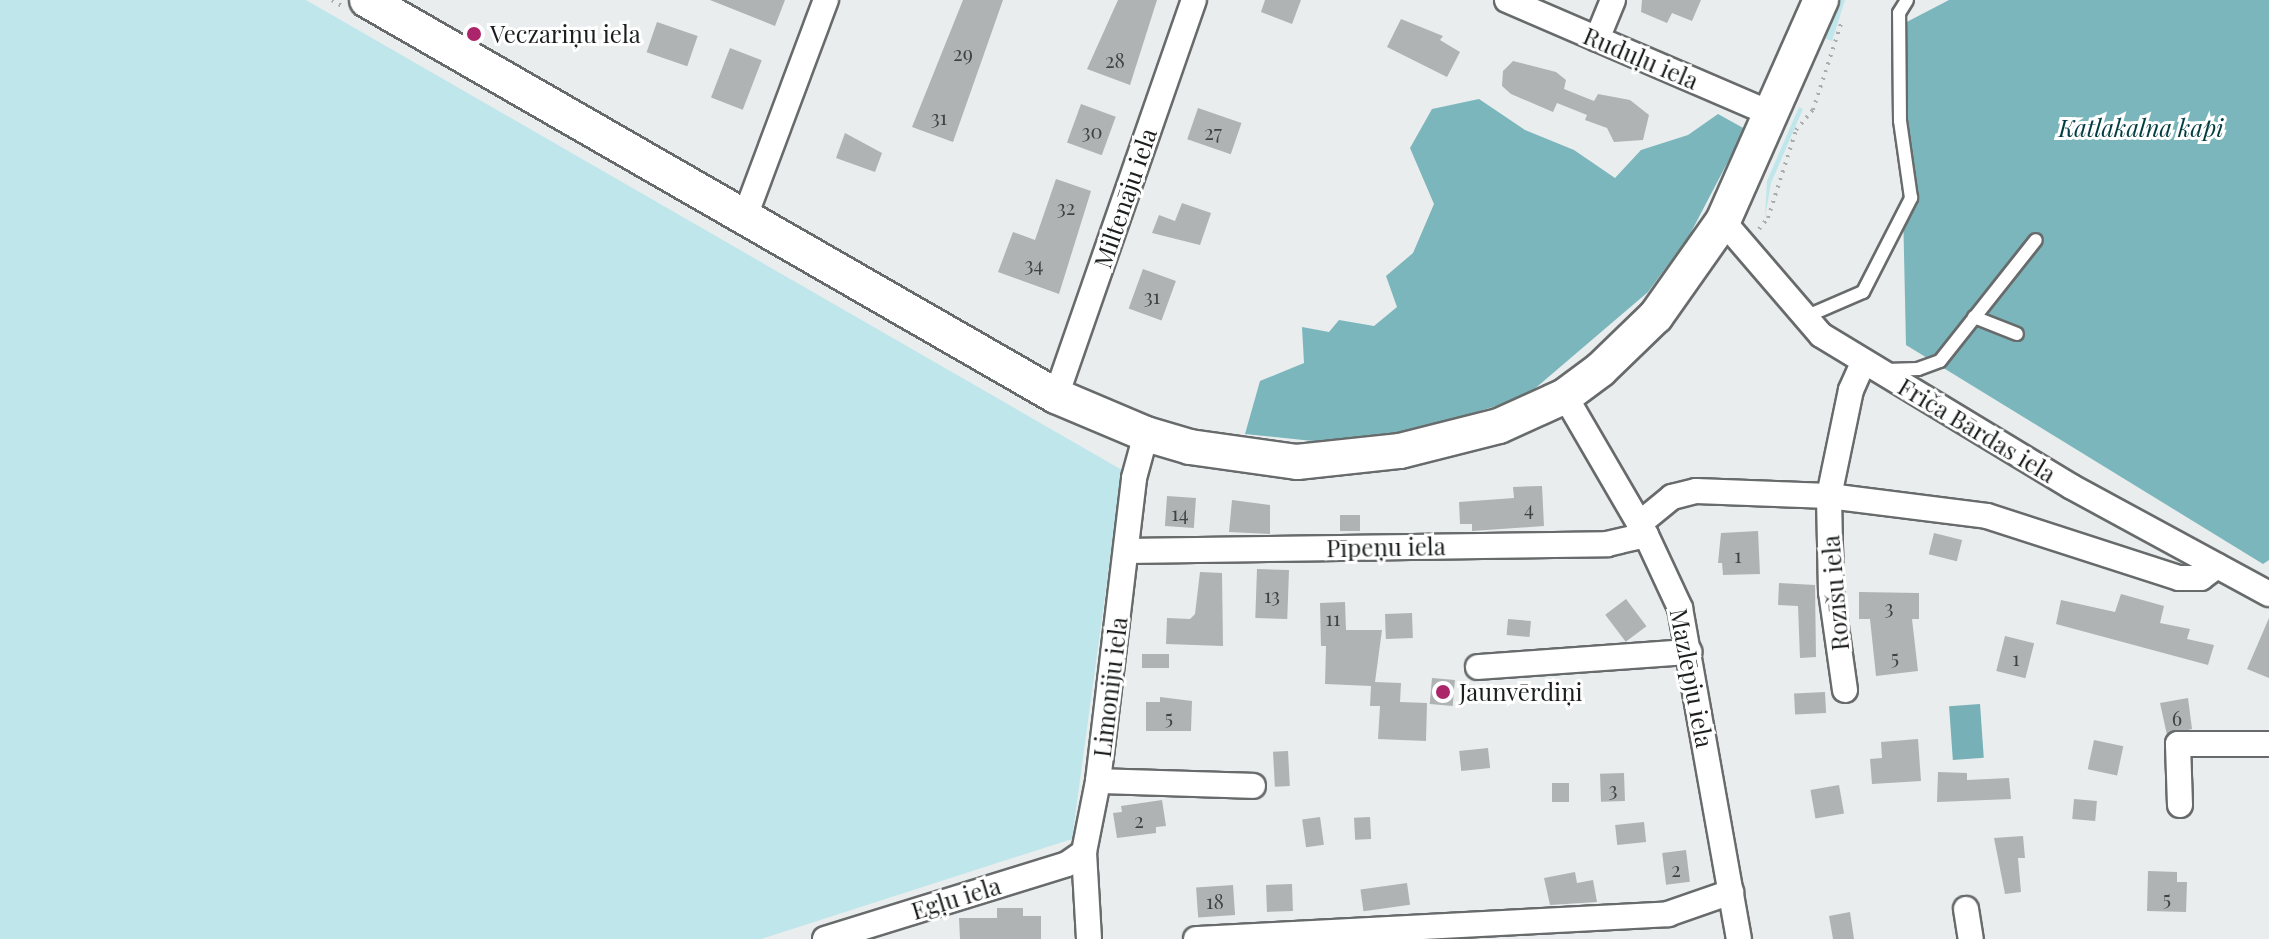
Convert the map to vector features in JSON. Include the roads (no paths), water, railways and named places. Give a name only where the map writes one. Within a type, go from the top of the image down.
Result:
[{"type":"main road","points":[[367,0],[1056,396],[1146,434],[1254,457],[1297,462],[1349,458],[1499,426],[1565,396],[1629,345],[1735,232],[1774,115],[1834,4]]},
{"type":"street","points":[[744,219],[826,0]]},
{"type":"street","name":"Miltenāju iela","points":[[1056,396],[1194,0]]},
{"type":"street","name":"Ruduļu iela","points":[[1507,0],[1774,115]]},
{"type":"street","points":[[1597,39],[1613,0]]},
{"type":"street","name":"Friča Bārdas iela","points":[[1735,232],[1802,318],[1870,366],[2269,594]]},
{"type":"street","name":"Rozīšu iela","points":[[1845,690],[1831,592],[1829,496],[1851,390],[1870,366]]},
{"type":"street","name":"Mazlēpju iela","points":[[1565,396],[1643,530],[1680,608],[1739,939]]},
{"type":"street","name":"Limoniju iela","points":[[1089,939],[1084,852],[1098,781],[1134,478],[1146,434]]},
{"type":"street","points":[[1643,530],[1672,497],[1696,491],[1829,496],[1987,516],[2179,578],[2201,578],[2217,566]]},
{"type":"street","name":"Pīpeņu iela","points":[[1126,551],[1607,544],[1643,530]]},
{"type":"street","points":[[1478,667],[1689,652]]},
{"type":"street","points":[[2180,805],[2178,744],[2269,744]]},
{"type":"street","points":[[1098,781],[1253,786]]},
{"type":"street","name":"Egļu iela","points":[[825,939],[897,927],[1067,864],[1084,852]]},
{"type":"street","points":[[1196,939],[1668,914],[1731,892]]},
{"type":"street","points":[[1966,909],[1971,939]]},
{"type":"lane","points":[[1802,318],[1863,292],[1911,198],[1900,121],[1899,13],[1907,0]]},
{"type":"lane","points":[[1870,366],[1918,369],[1940,361],[2036,240]]},
{"type":"lane","points":[[1974,317],[2017,334]]},
{"type":"place","name":"Veczariņu iela","points":[[474,34]]},
{"type":"place","name":"Jaunvērdiņi","points":[[1443,692]]},
{"type":"park label","name":"Katlakalna kapi","points":[[2141,128]]}]
